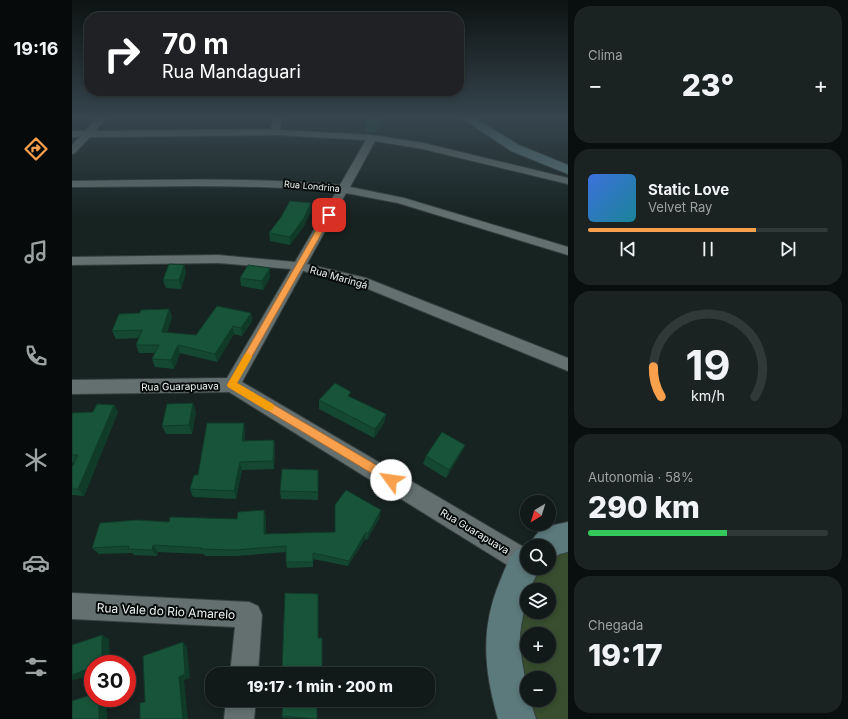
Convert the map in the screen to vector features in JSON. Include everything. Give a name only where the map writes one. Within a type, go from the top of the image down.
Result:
[{"type":"street","points":[[232,385],[365,151]]},
{"type":"street","points":[[441,151],[568,181]]},
{"type":"street","points":[[500,165],[513,151]]},
{"type":"street","points":[[521,151],[568,170]]},
{"type":"street","points":[[546,151],[568,159]]},
{"type":"street","name":"Rua Londrina","points":[[72,184],[241,182],[293,184],[343,189],[400,200],[568,251]]},
{"type":"street","name":"Rua Maringá","points":[[72,261],[218,259],[299,266],[361,281],[568,365]]},
{"type":"street","name":"Rua Guarapuava","points":[[72,387],[232,385],[520,550]]},
{"type":"street","points":[[556,540],[568,537]]},
{"type":"street","points":[[517,719],[511,704],[504,668],[502,637],[505,609],[514,582],[520,574]]},
{"type":"street","name":"Rua Vale do Rio Amarelo","points":[[72,606],[249,615],[245,667]]},
{"type":"street","points":[[239,719],[240,707]]},
{"type":"green space","points":[[568,543],[568,719],[523,719],[520,707],[556,707],[556,671],[520,671],[520,705],[509,652],[520,612],[520,619],[556,619],[556,583],[528,583],[530,575],[556,575],[556,549]]},
{"type":"building","points":[[290,201],[311,203],[304,218],[290,237],[269,233],[281,217]]},
{"type":"building","points":[[169,264],[184,265],[179,280],[163,280]]},
{"type":"building","points":[[248,265],[270,268],[262,281],[240,278]]},
{"type":"building","points":[[217,306],[251,313],[241,328],[233,326],[215,354],[178,345],[171,360],[152,359],[159,345],[136,345],[142,330],[112,331],[119,314],[140,313],[141,310],[169,309],[162,332],[196,335]]},
{"type":"building","points":[[335,383],[351,392],[348,396],[386,414],[375,429],[319,400]]},
{"type":"building","points":[[193,403],[189,425],[162,426],[167,404]]},
{"type":"building","points":[[97,404],[114,405],[78,489],[72,489],[72,467],[78,455],[72,455],[72,413],[93,412]]},
{"type":"building","points":[[207,423],[244,423],[242,441],[274,440],[273,461],[240,462],[234,491],[190,489],[194,475],[198,475]]},
{"type":"building","points":[[442,432],[465,445],[449,470],[426,456]]},
{"type":"building","points":[[282,469],[318,470],[318,492],[280,491]]},
{"type":"building","points":[[346,490],[381,510],[368,534],[366,532],[349,561],[313,553],[313,562],[286,562],[286,546],[235,550],[153,545],[152,550],[128,549],[129,546],[92,548],[100,523],[137,520],[169,522],[170,517],[237,519],[238,512],[264,510],[264,534],[335,532],[335,505]]},
{"type":"building","points":[[285,593],[318,594],[318,638],[322,638],[322,667],[282,667]]},
{"type":"building","points":[[102,635],[102,655],[84,655],[84,670],[72,675],[72,645]]},
{"type":"building","points":[[183,642],[185,674],[179,677],[183,719],[140,719],[140,703],[145,702],[143,656]]},
{"type":"building","points":[[84,697],[84,707],[99,707],[99,719],[72,719],[72,701]]},
{"type":"building","points":[[283,707],[317,707],[317,719],[282,716]]},
{"type":"slow traffic","points":[[248,357],[232,385],[269,407]]},
{"type":"route","points":[[329,215],[232,385],[391,480]]}]
